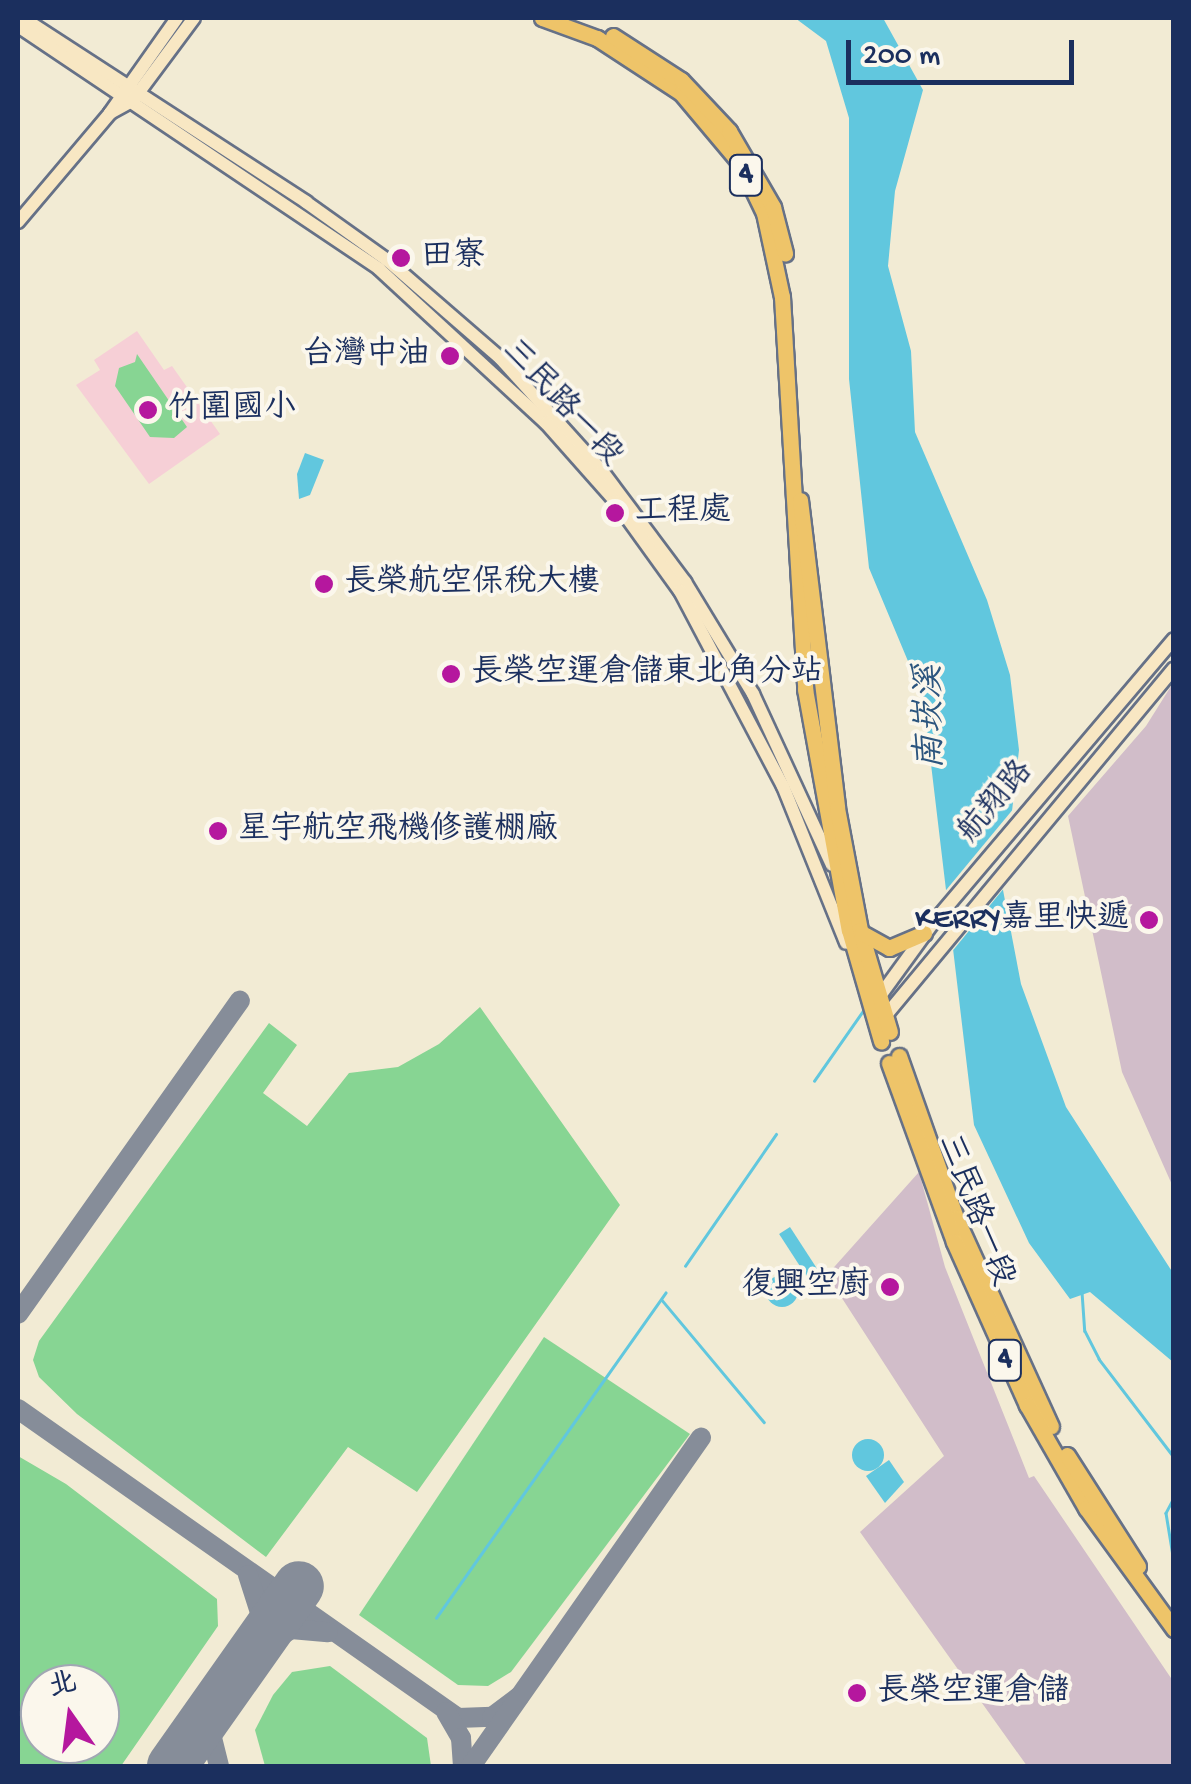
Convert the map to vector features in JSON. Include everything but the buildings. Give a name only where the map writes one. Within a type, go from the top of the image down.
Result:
[{"type":"main road","name":"4","points":[[542,18],[596,38],[681,93],[740,164],[764,213],[782,297],[804,671],[838,882],[878,1012]]},
{"type":"main road","name":"4","points":[[571,18],[655,60],[710,106],[750,159],[776,217],[792,295],[800,510],[817,680],[878,1012]]},
{"type":"main road","points":[[860,930],[889,948],[928,928]]},
{"type":"main road","name":"三民路一段","points":[[1174,1613],[1104,1516],[1032,1391],[956,1218],[894,1060],[960,1259],[1027,1405],[1086,1508],[1174,1629]]},
{"type":"street","name":"三民路一段","points":[[23,18],[123,87]]},
{"type":"street","points":[[18,222],[110,113],[123,87],[176,18]]},
{"type":"street","points":[[110,113],[137,95],[194,18]]},
{"type":"street","name":"三民路一段","points":[[18,26],[137,95],[386,260],[500,358],[551,412],[685,582],[753,694],[838,882]]},
{"type":"street","name":"三民路一段","points":[[137,95],[410,293],[492,367],[615,502],[680,591],[740,697],[809,844],[878,1012]]},
{"type":"street","name":"航翔路","points":[[878,1012],[928,928],[1174,639]]},
{"type":"street","name":"航翔路","points":[[878,1012],[938,950],[1174,668]]},
{"type":"shaded area","name":"竹圍國小","points":[[137,331],[164,370],[172,366],[220,434],[149,484],[76,385],[100,370],[94,360]]},
{"type":"shaded area","points":[[1173,683],[1173,1187],[1122,1072],[1068,816],[1146,726]]},
{"type":"shaded area","points":[[919,1172],[945,1267],[1029,1478],[1034,1476],[1173,1681],[1173,1766],[1027,1766],[860,1532],[944,1456],[827,1275]]},
{"type":"green space","points":[[137,354],[187,427],[174,438],[150,437],[115,386],[119,368],[135,362]]},
{"type":"green space","points":[[480,1007],[620,1205],[417,1492],[348,1447],[266,1557],[77,1414],[39,1377],[33,1360],[39,1341],[269,1023],[297,1045],[263,1093],[307,1126],[349,1073],[398,1067],[439,1044]]},
{"type":"green space","points":[[544,1337],[690,1434],[511,1672],[488,1686],[458,1685],[359,1615]]},
{"type":"green space","points":[[18,1456],[66,1484],[217,1599],[218,1626],[121,1766],[18,1766]]},
{"type":"green space","points":[[330,1666],[427,1738],[431,1766],[265,1766],[255,1730],[273,1695],[292,1672]]},
{"type":"water","name":"南崁溪","points":[[795,18],[883,18],[923,90],[895,191],[888,266],[911,351],[915,432],[987,600],[1010,675],[1019,750],[1003,890],[1021,984],[1066,1107],[1173,1273],[1173,1362],[1090,1292],[1070,1299],[1029,1243],[974,1125],[923,697],[869,568],[849,379],[849,118],[826,41]]},
{"type":"water","points":[[305,453],[324,460],[310,495],[299,499],[297,474]]},
{"type":"water","points":[[790,1227],[822,1276],[811,1284],[779,1234]]},
{"type":"water","points":[[782,1275],[794,1279],[798,1291],[794,1303],[782,1307],[770,1303],[766,1291],[770,1279]]},
{"type":"water","points":[[868,1439],[879,1444],[884,1455],[879,1466],[868,1471],[857,1466],[852,1455],[857,1444]]},
{"type":"water","points":[[889,1460],[904,1482],[885,1503],[866,1476]]},
{"type":"pier","points":[[1019,802],[1009,882],[950,954],[942,895]]},
{"type":"waterway","points":[[814,1081],[865,1008]]},
{"type":"waterway","points":[[685,1266],[776,1134]]},
{"type":"waterway","points":[[1082,1292],[1085,1331],[1099,1359],[1174,1457]]},
{"type":"waterway","points":[[436,1618],[665,1293]]},
{"type":"waterway","points":[[662,1300],[764,1422]]},
{"type":"waterway","points":[[1174,1498],[1166,1513],[1174,1562]]},
{"type":"taxiway","points":[[18,1314],[240,1001]]},
{"type":"taxiway","points":[[18,1409],[458,1718],[492,1717],[519,1697]]},
{"type":"taxiway","points":[[471,1766],[701,1437]]},
{"type":"taxiway","points":[[248,1575],[262,1619],[253,1651]]},
{"type":"taxiway","points":[[250,1657],[291,1629],[328,1632]]},
{"type":"taxiway","points":[[219,1766],[211,1734],[226,1690]]},
{"type":"taxiway","points":[[446,1712],[461,1738],[463,1766]]},
{"type":"runway","points":[[172,1766],[299,1586]]},
{"type":"place","name":"田寮","points":[[401,258]]},
{"type":"place","name":"台灣中油","points":[[450,356]]},
{"type":"place","name":"竹圍國小","points":[[148,410]]},
{"type":"place","name":"工程處","points":[[615,513]]},
{"type":"place","name":"長榮航空保稅大樓","points":[[324,584]]},
{"type":"place","name":"長榮空運倉儲東北角分站","points":[[451,674]]},
{"type":"place","name":"星宇航空飛機修護棚廠","points":[[218,831]]},
{"type":"place","name":"KERRY嘉里快遞","points":[[1149,920]]},
{"type":"place","name":"復興空廚","points":[[890,1287]]},
{"type":"place","name":"長榮空運倉儲","points":[[857,1693]]}]
